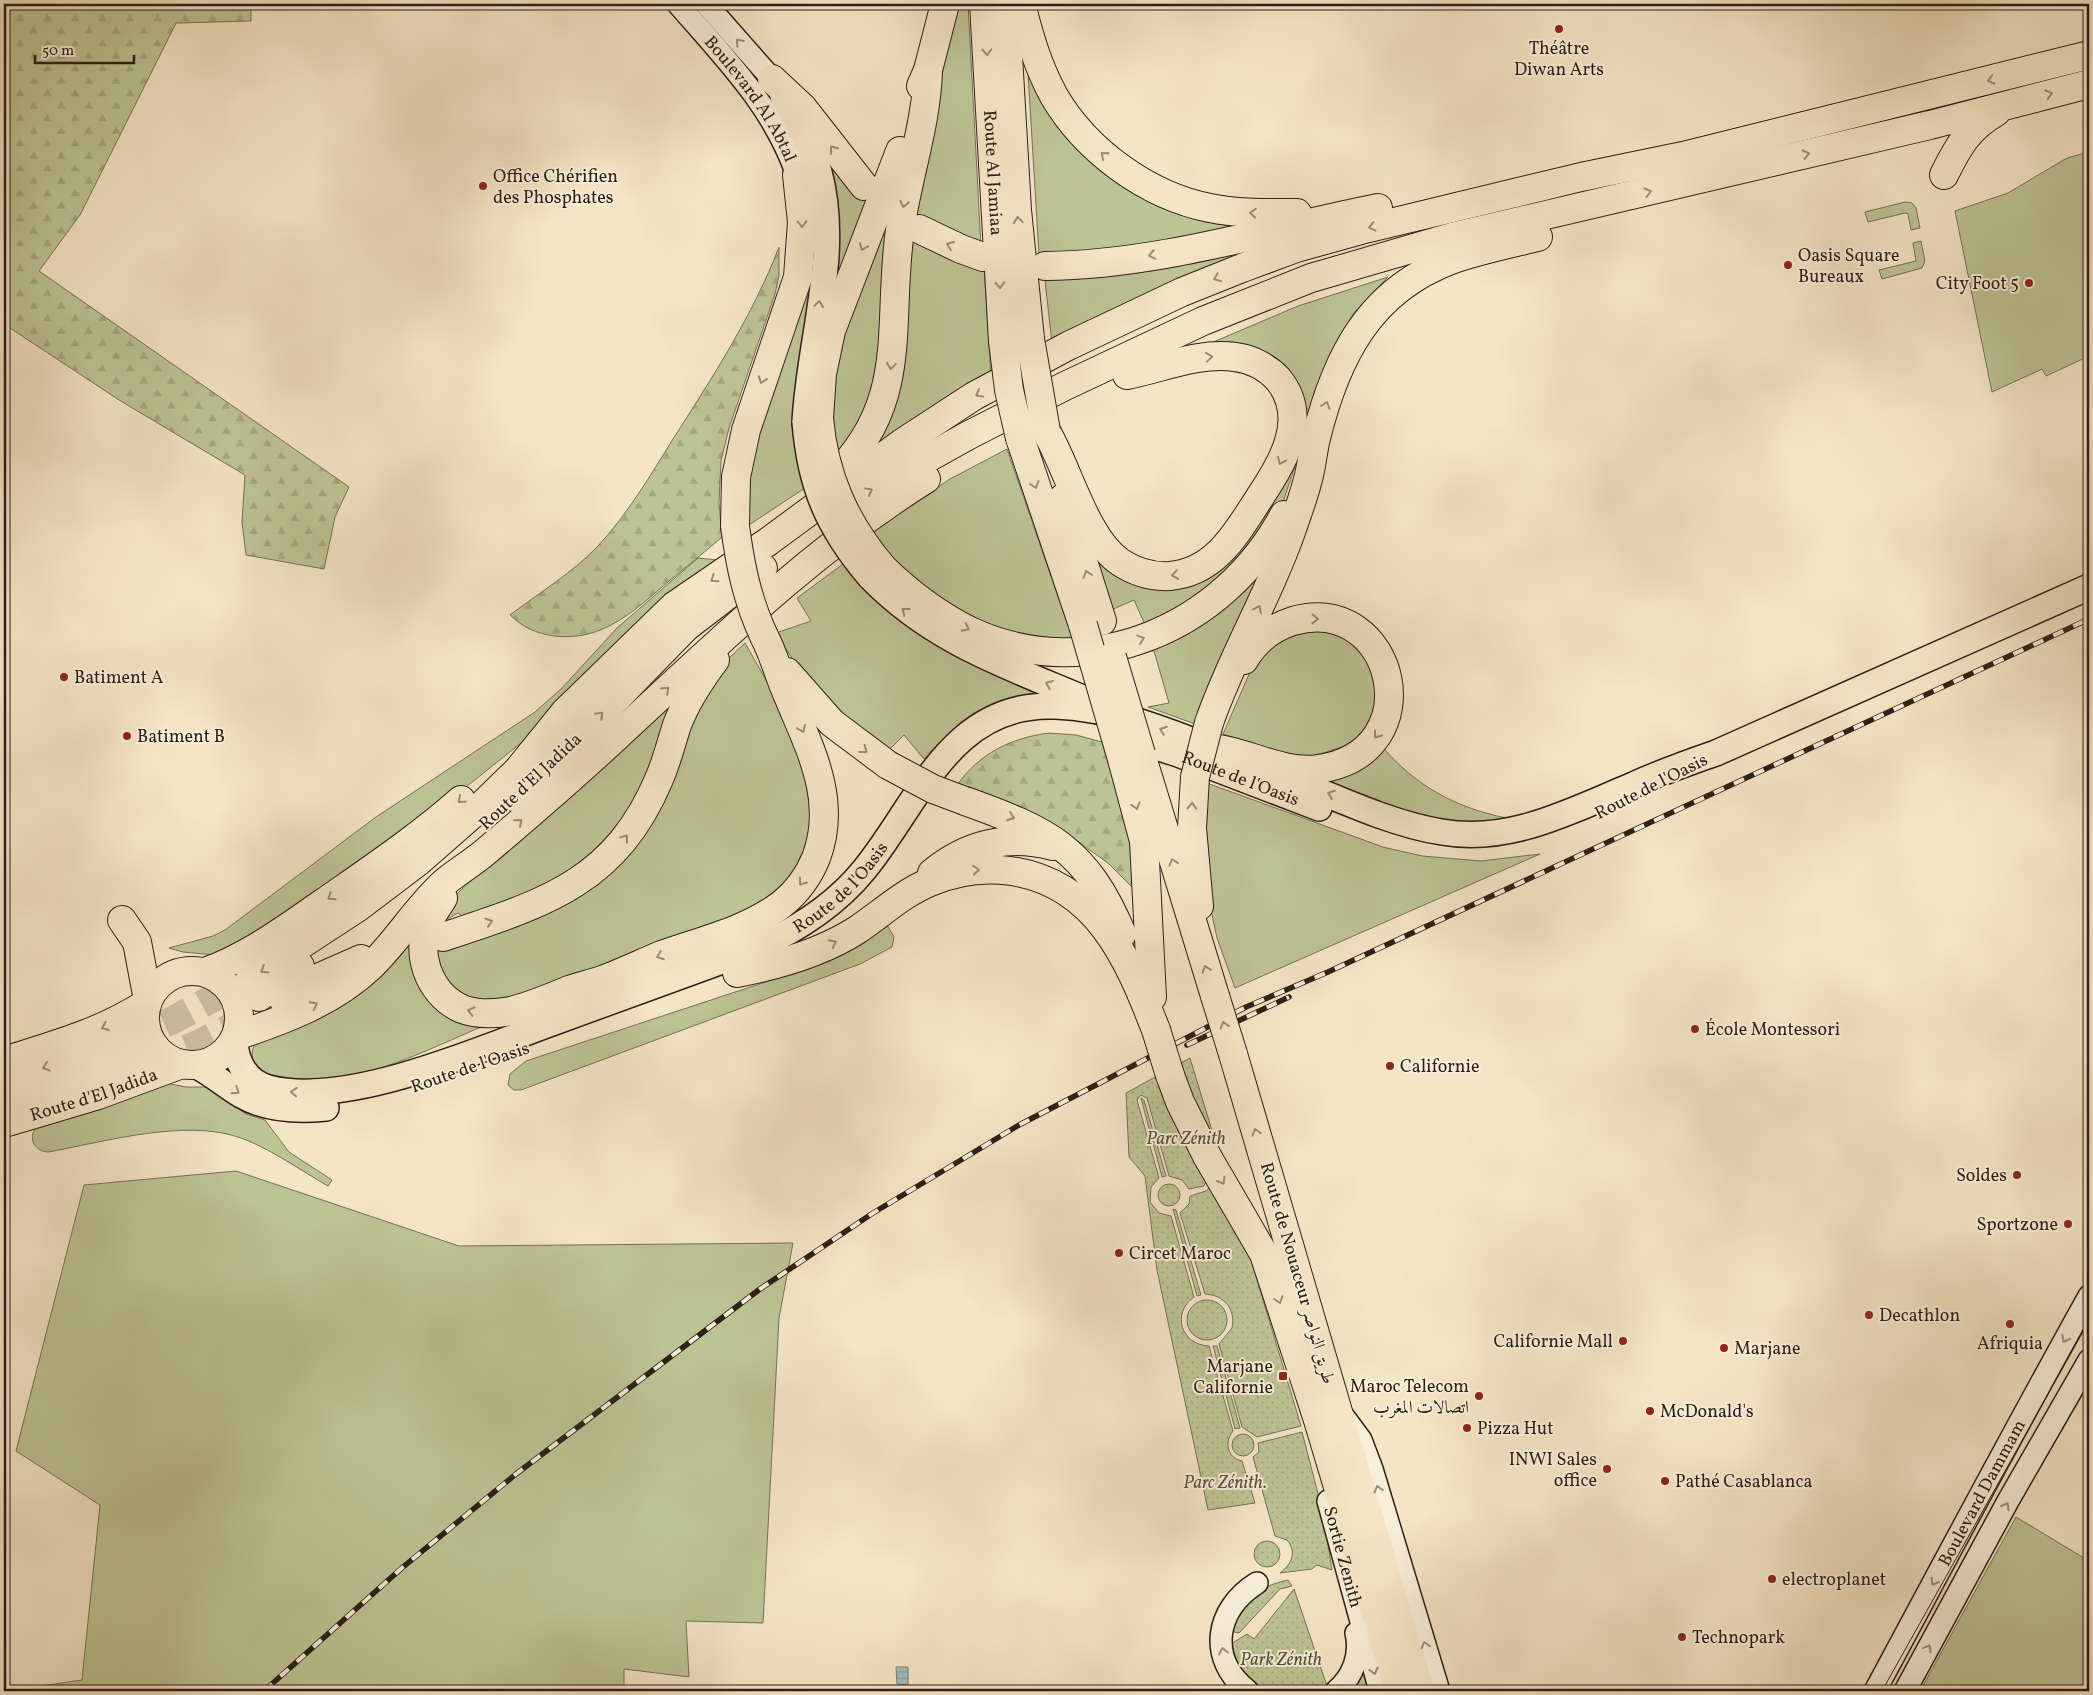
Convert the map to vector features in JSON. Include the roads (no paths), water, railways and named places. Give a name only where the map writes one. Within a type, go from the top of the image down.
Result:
[{"type":"highway","points":[[945,4],[928,70],[918,94],[888,185],[831,331],[812,420],[828,473],[842,508],[877,573],[904,588],[936,612],[990,638],[1031,649],[1090,650],[1128,643],[1182,622],[1214,600],[1242,575],[1266,545],[1280,521],[1316,438],[1335,379],[1348,347],[1367,319],[1391,294],[1420,275],[1451,260],[1568,228],[1586,218],[1600,204]]},
{"type":"highway","name":"Route Al Jamiaa","points":[[984,4],[1003,341],[1009,390],[1020,438],[1092,623]]},
{"type":"highway","name":"Route Al Jamiaa","points":[[1005,4],[1017,210],[1030,338],[1046,431]]},
{"type":"highway","points":[[1021,4],[1040,67],[1055,97],[1094,146],[1136,178],[1184,201],[1230,211],[1297,213],[1371,209]]},
{"type":"highway","points":[[778,546],[902,442],[974,396],[1068,346],[1182,292],[1242,268],[1296,248],[1361,230],[1581,177],[1683,156],[2089,55]]},
{"type":"highway","points":[[778,546],[801,505],[850,460],[870,430],[884,400],[893,354],[895,290],[900,230],[925,104],[928,70]]},
{"type":"highway","points":[[772,79],[803,108],[828,143],[864,186]]},
{"type":"highway","points":[[778,546],[856,498],[969,435],[1116,362],[1243,304],[1311,278],[1390,254],[2089,84]]},
{"type":"highway","points":[[1045,266],[1110,262],[1149,256],[1595,164],[1809,115],[1898,98],[1930,96]]},
{"type":"highway","points":[[1930,124],[1945,137],[1947,150],[1944,175],[1969,132],[1979,121],[2007,105]]},
{"type":"highway","points":[[482,854],[443,898],[430,918],[425,934],[424,960],[433,983],[441,993],[461,1008],[484,1014],[534,1004],[602,980],[754,921],[783,903],[802,883],[810,871],[816,858],[823,830],[823,788],[815,760],[778,673],[768,643],[753,613],[743,578],[735,526],[736,477],[746,430],[798,277],[802,222],[797,175]]},
{"type":"highway","points":[[235,1038],[308,1008],[341,990],[371,966],[413,916],[446,882],[482,854],[615,738],[706,652],[785,583],[860,523],[940,470],[1228,323],[1305,292],[1397,263],[1554,221],[1600,204]]},
{"type":"highway","points":[[919,229],[954,246],[983,256]]},
{"type":"highway","points":[[1046,431],[1064,464],[1089,522],[1107,550],[1118,561],[1147,574],[1162,576],[1178,575],[1208,564],[1234,537],[1281,463],[1289,444],[1292,426],[1289,398],[1272,373],[1262,366],[1236,357],[1202,357],[1127,375]]},
{"type":"highway","points":[[1046,431],[1070,523],[1092,623],[1132,757],[1146,855],[1150,968],[1156,1030]]},
{"type":"highway","points":[[1197,942],[1199,898],[1192,828],[1195,777],[1212,724],[1286,546],[1308,477],[1316,438]]},
{"type":"highway","name":"Route d'El Jadida","points":[[258,995],[357,908],[418,861],[475,812],[518,770],[565,712],[674,606],[778,546]]},
{"type":"highway","name":"Route d'El Jadida","points":[[258,995],[361,924],[483,826],[572,745],[686,627],[778,546]]},
{"type":"highway","points":[[443,937],[538,905],[575,884],[609,857],[632,828],[651,796],[678,724],[696,687],[720,654],[785,583]]},
{"type":"highway","points":[[1308,619],[1338,622],[1365,638],[1383,662],[1390,692],[1385,722],[1375,739],[1352,758],[1330,767],[1303,770],[1290,768],[1238,752],[1212,724],[1261,638],[1278,627],[1308,619]]},
{"type":"highway","points":[[768,643],[800,688],[832,723],[888,765],[933,789],[1027,824],[1069,852],[1105,896],[1127,947],[1156,1030]]},
{"type":"highway","points":[[148,1002],[130,931],[159,956],[199,971],[222,981],[235,997],[240,1016],[235,1038],[222,1055],[205,1064],[189,1065],[164,1056],[151,1042],[145,1023],[148,1002],[157,986],[170,976],[199,971],[231,963],[261,945],[384,861],[451,809],[565,712]]},
{"type":"highway","name":"Route de Nouaceur طريق النواصر","points":[[1132,757],[1197,942],[1233,1054],[1328,1417],[1380,1590],[1420,1691]]},
{"type":"highway","points":[[914,890],[925,878],[950,860],[978,846],[989,843],[1027,841],[1069,852]]},
{"type":"highway","points":[[737,973],[781,963],[824,948],[856,931],[914,890],[943,876],[974,870],[1007,870],[1035,876],[1062,888],[1085,905],[1113,938],[1135,974]]},
{"type":"highway","points":[[258,995],[320,976],[360,959]]},
{"type":"highway","points":[[4,1061],[88,1034],[126,1017],[148,1002]]},
{"type":"highway","name":"Route de Nouaceur طريق النواصر","points":[[1156,1030],[1170,1075],[1200,1143],[1264,1254],[1328,1417]]},
{"type":"highway","points":[[4,1081],[133,1057]]},
{"type":"highway","points":[[4,1110],[58,1098],[133,1057]]},
{"type":"highway","name":"Route d'El Jadida","points":[[4,1103],[133,1057]]},
{"type":"highway","name":"Route d'El Jadida","points":[[4,1123],[189,1065]]},
{"type":"highway","name":"Route de Nouaceur طريق النواصر","points":[[1380,1590],[1399,1691]]},
{"type":"main road","name":"Boulevard Al Abtal","points":[[678,4],[758,98],[782,136],[797,175]]},
{"type":"main road","name":"Boulevard Al Abtal","points":[[706,4],[772,79]]},
{"type":"main road","points":[[772,79],[797,121],[814,156],[825,208],[825,256],[808,377],[812,420]]},
{"type":"main road","points":[[877,573],[903,609],[941,635],[981,655],[1127,717]]},
{"type":"main road","points":[[1716,753],[2089,587]]},
{"type":"main road","name":"Route de l'Oasis","points":[[235,1038],[236,1055],[243,1069],[254,1081],[268,1088],[299,1092],[331,1091],[392,1078],[476,1050],[752,950],[794,930],[822,910],[864,870],[937,764],[965,735],[984,723],[1019,710],[1054,706],[1127,717],[1212,724],[1414,826],[1468,835],[1510,832],[1546,821],[1669,769],[1716,753]]},
{"type":"main road","name":"Route de l'Oasis","points":[[189,1065],[239,1094],[261,1104],[285,1109],[330,1108],[425,1084],[737,973],[807,938],[849,907],[890,859],[939,784],[954,766],[970,750],[987,738],[1021,724],[1059,721],[1100,729],[1178,754],[1244,781],[1399,837],[1432,845],[1472,849],[1509,846],[1546,836],[1676,778],[1716,753]]},
{"type":"main road","points":[[392,1078],[427,1058],[602,980]]},
{"type":"main road","name":"Boulevard Dammam","points":[[1875,1691],[1951,1553],[2024,1410],[2089,1296]]},
{"type":"main road","name":"Boulevard Dammam","points":[[1905,1691],[2008,1501],[2089,1360]]},
{"type":"main road","points":[[1328,1417],[1349,1421],[1361,1440],[1372,1469],[1439,1691]]},
{"type":"main road","name":"Sortie Zenith","points":[[1328,1417],[1314,1443],[1380,1691]]},
{"type":"main road","points":[[1336,1691],[1350,1676],[1357,1657],[1357,1637],[1343,1576],[1344,1555]]},
{"type":"main road","points":[[1248,1691],[1228,1668],[1222,1653],[1221,1633],[1226,1616],[1235,1600],[1257,1583]]},
{"type":"water","points":[[896,1667],[908,1667],[908,1685],[897,1684]]},
{"type":"tunnel","points":[[126,1041],[173,1020],[250,978]]},
{"type":"tunnel","points":[[148,1065],[198,1044],[264,1010]]},
{"type":"tram line","points":[[1882,1691],[2089,1321]]},
{"type":"railway","points":[[264,1691],[403,1567],[516,1474],[760,1289],[873,1213],[1019,1125],[1246,1007],[1328,972],[2089,619]]},
{"type":"railway","points":[[1187,1045],[1289,997]]},
{"type":"place","name":"Théâtre Diwan Arts","points":[[1559,29]]},
{"type":"place","name":"Office Chérifien des Phosphates","points":[[483,186]]},
{"type":"place","name":"Oasis Square Bureaux","points":[[1788,265]]},
{"type":"place","name":"City Foot 5","points":[[2029,283]]},
{"type":"place","name":"Batiment A","points":[[64,677]]},
{"type":"place","name":"Batiment B","points":[[127,736]]},
{"type":"place","name":"École Montessori","points":[[1695,1029]]},
{"type":"place","name":"Californie","points":[[1390,1066]]},
{"type":"place","name":"Soldes","points":[[2017,1175]]},
{"type":"place","name":"Sportzone","points":[[2068,1224]]},
{"type":"place","name":"Circet Maroc","points":[[1119,1253]]},
{"type":"place","name":"Decathlon","points":[[1869,1315]]},
{"type":"place","name":"Afriquia","points":[[2010,1324]]},
{"type":"place","name":"Californie Mall","points":[[1623,1341]]},
{"type":"place","name":"Marjane","points":[[1724,1348]]},
{"type":"place","name":"Marjane Californie","points":[[1283,1376]]},
{"type":"place","name":"Maroc Telecom اتصالات المغرب","points":[[1479,1396]]},
{"type":"place","name":"McDonald's","points":[[1650,1411]]},
{"type":"place","name":"Pizza Hut","points":[[1467,1428]]},
{"type":"place","name":"INWI Sales office","points":[[1607,1469]]},
{"type":"place","name":"Pathé Casablanca","points":[[1665,1481]]},
{"type":"place","name":"electroplanet","points":[[1772,1579]]},
{"type":"place","name":"Technopark","points":[[1682,1637]]},
{"type":"park label","name":"Parc Zénith","points":[[1186,1138]]},
{"type":"park label","name":"Parc Zénith.","points":[[1225,1482]]},
{"type":"park label","name":"Park Zénith","points":[[1281,1659]]}]
